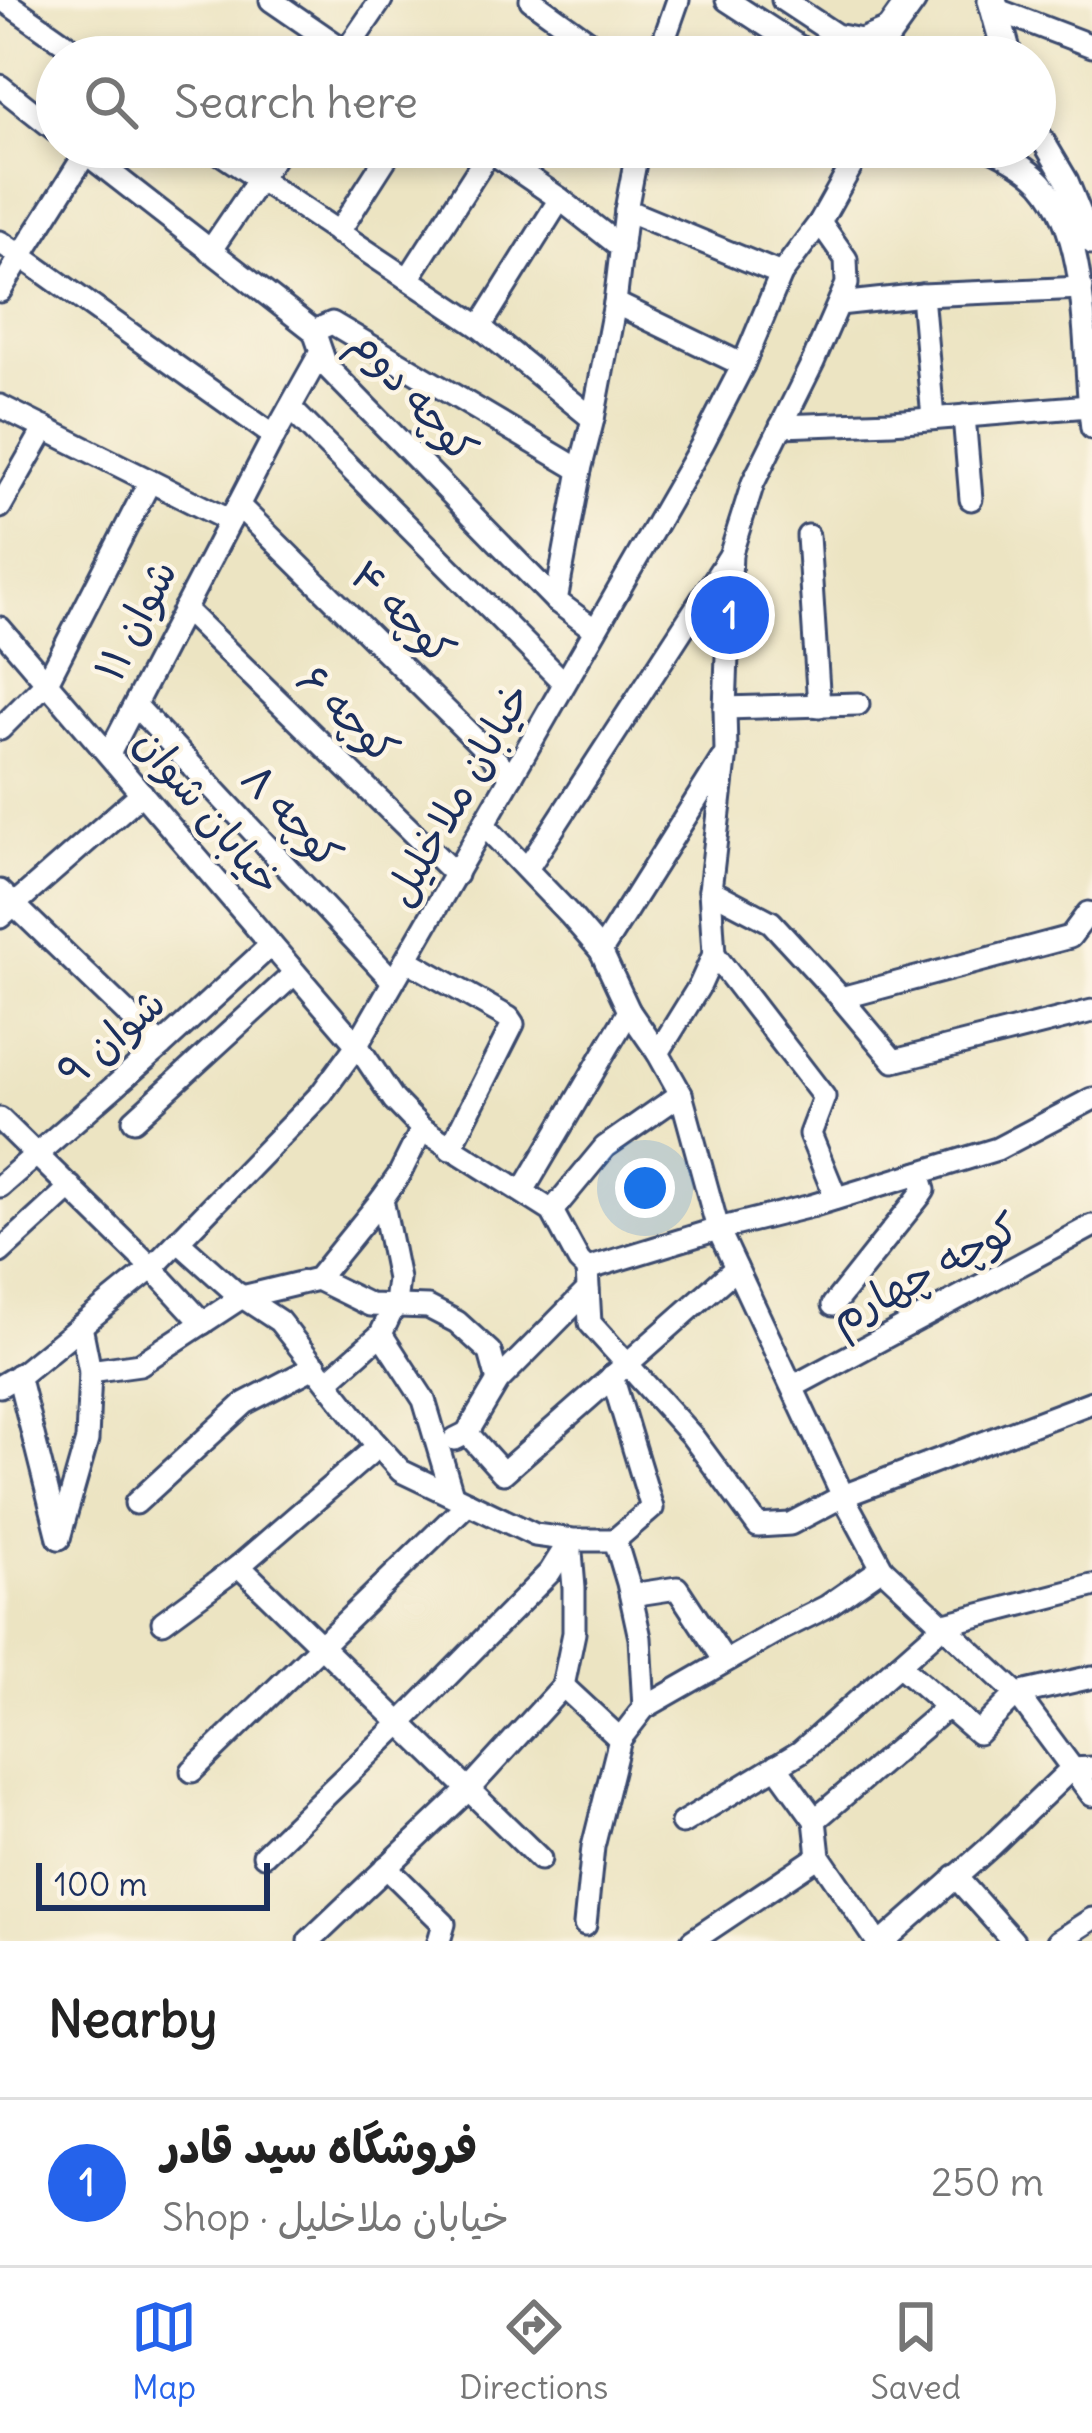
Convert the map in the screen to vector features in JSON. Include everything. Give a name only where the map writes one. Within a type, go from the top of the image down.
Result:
[{"type":"main road","points":[[885,36],[912,0]]},
{"type":"main road","points":[[994,5],[1002,36]]},
{"type":"street","points":[[271,0],[321,36]]},
{"type":"street","points":[[359,36],[381,0]]},
{"type":"street","points":[[531,0],[581,36]]},
{"type":"street","points":[[665,36],[678,0]]},
{"type":"street","points":[[727,0],[783,36]]},
{"type":"street","points":[[783,0],[841,36]]},
{"type":"street","points":[[2,1],[53,36]]},
{"type":"street","points":[[994,5],[1092,46]]},
{"type":"street","points":[[871,36],[891,28]]},
{"type":"street","points":[[0,86],[36,114]]},
{"type":"street","points":[[1056,160],[1083,193],[1092,244]]},
{"type":"street","points":[[0,291],[72,168]]},
{"type":"street","name":"کوچه دوم","points":[[105,168],[317,342],[326,367],[556,601],[595,630]]},
{"type":"street","points":[[241,168],[480,327],[593,419]]},
{"type":"street","points":[[210,251],[266,168]]},
{"type":"street","points":[[338,233],[380,168]]},
{"type":"street","points":[[408,279],[475,168]]},
{"type":"street","points":[[515,168],[622,248]]},
{"type":"street","points":[[556,601],[615,303],[634,168]]},
{"type":"street","name":"خیابان ملاخلیل","points":[[9,1381],[152,1268],[321,1094],[357,1045],[703,443],[781,274],[820,222],[850,168]]},
{"type":"street","points":[[781,426],[964,416],[1090,417],[1082,287],[1068,226],[1041,182],[1022,168]]},
{"type":"street","points":[[1028,172],[1030,168]]},
{"type":"street","points":[[480,327],[560,199]]},
{"type":"street","points":[[626,210],[781,274]]},
{"type":"street","points":[[658,1053],[714,954],[710,890],[726,752],[731,553],[753,483],[848,284],[846,259],[820,222]]},
{"type":"street","points":[[0,242],[274,436]]},
{"type":"street","points":[[839,304],[1082,287]]},
{"type":"street","points":[[922,295],[933,418]]},
{"type":"street","points":[[615,303],[742,365]]},
{"type":"street","points":[[317,342],[332,323],[580,470]]},
{"type":"street","name":"شوان ۱۱","points":[[109,754],[290,408],[317,342]]},
{"type":"street","name":"کوچه ۴","points":[[0,406],[150,481],[234,513],[512,776]]},
{"type":"street","points":[[290,408],[564,683]]},
{"type":"street","points":[[964,416],[970,499]]},
{"type":"street","points":[[0,507],[45,428]]},
{"type":"street","points":[[0,729],[47,682],[150,481]]},
{"type":"street","points":[[808,536],[819,706]]},
{"type":"street","points":[[526,869],[731,553]]},
{"type":"street","name":"کوچه ۶","points":[[184,609],[456,875]]},
{"type":"street","name":"خیابان شوان","points":[[0,628],[357,1045],[394,1100],[422,1130],[552,1211]]},
{"type":"street","points":[[725,708],[858,704]]},
{"type":"street","name":"کوچه ۸","points":[[135,705],[393,981]]},
{"type":"street","points":[[601,951],[726,752]]},
{"type":"street","points":[[142,793],[4,904],[160,1046]]},
{"type":"street","points":[[484,825],[601,951],[629,1011],[681,1094],[718,1229],[843,1496],[882,1568],[1018,1694],[1082,1768],[1092,1795]]},
{"type":"street","points":[[710,890],[771,922],[893,1061],[1092,1011]]},
{"type":"street","points":[[841,998],[1070,937],[1091,912]]},
{"type":"street","name":"شوان ۹","points":[[0,1186],[271,945]]},
{"type":"street","points":[[714,954],[824,1097],[810,1135],[836,1198]]},
{"type":"street","points":[[407,959],[513,1024],[450,1149]]},
{"type":"street","points":[[134,1120],[295,973]]},
{"type":"street","points":[[523,1191],[629,1011]]},
{"type":"street","points":[[681,1094],[605,1147],[552,1211],[587,1280],[590,1323],[619,1370],[692,1436],[758,1526],[790,1524],[843,1496],[1092,1402]]},
{"type":"street","points":[[438,1447],[466,1433],[497,1381],[587,1280],[718,1229],[997,1149],[1092,1099]]},
{"type":"street","points":[[0,1119],[203,1323]]},
{"type":"street","points":[[90,1371],[140,1364],[242,1297],[317,1279],[399,1175],[422,1130]]},
{"type":"street","points":[[833,1305],[924,1190],[919,1173]]},
{"type":"street","points":[[0,1252],[71,1187]]},
{"type":"street","points":[[136,1503],[245,1403],[322,1373],[381,1334],[395,1304],[398,1279],[382,1199]]},
{"type":"street","name":"کوچه چهارم","points":[[794,1386],[1092,1226]]},
{"type":"street","points":[[178,1241],[242,1297],[279,1321],[401,1471],[535,1535],[615,1540],[652,1508],[619,1370]]},
{"type":"street","points":[[466,1433],[503,1473],[736,1268]]},
{"type":"street","points":[[317,1279],[370,1305],[428,1307],[457,1322],[490,1352],[497,1381]]},
{"type":"street","points":[[9,1381],[59,1538],[87,1440],[90,1371],[81,1326]]},
{"type":"street","points":[[381,1334],[424,1400],[460,1498]]},
{"type":"street","points":[[163,1622],[239,1566],[378,1446]]},
{"type":"street","points":[[192,1771],[321,1646],[460,1498]]},
{"type":"street","points":[[309,1941],[469,1789],[563,1686],[574,1633],[570,1540]]},
{"type":"street","points":[[264,1855],[550,1572],[570,1540]]},
{"type":"street","points":[[615,1540],[640,1638],[644,1708]]},
{"type":"street","points":[[239,1566],[540,1859]]},
{"type":"street","points":[[585,1925],[593,1847],[620,1739],[644,1708],[826,1606],[882,1568]]},
{"type":"street","points":[[682,1823],[800,1751],[945,1624],[1092,1586]]},
{"type":"street","points":[[631,1595],[677,1588],[725,1661]]},
{"type":"street","points":[[899,1665],[978,1732],[1018,1694],[1092,1677]]},
{"type":"street","points":[[563,1686],[620,1739]]},
{"type":"street","points":[[815,1820],[947,1707]]},
{"type":"street","points":[[776,1766],[815,1820],[819,1856],[881,1941],[1082,1768]]},
{"type":"street","points":[[692,1941],[819,1856]]},
{"type":"street","points":[[386,1868],[445,1924],[439,1941]]},
{"type":"street","points":[[956,1876],[1013,1941]]},
{"type":"street","points":[[1058,1941],[1092,1919]]},
{"type":"place","name":"فروشگاه سید قادر","points":[[730,615]]}]
